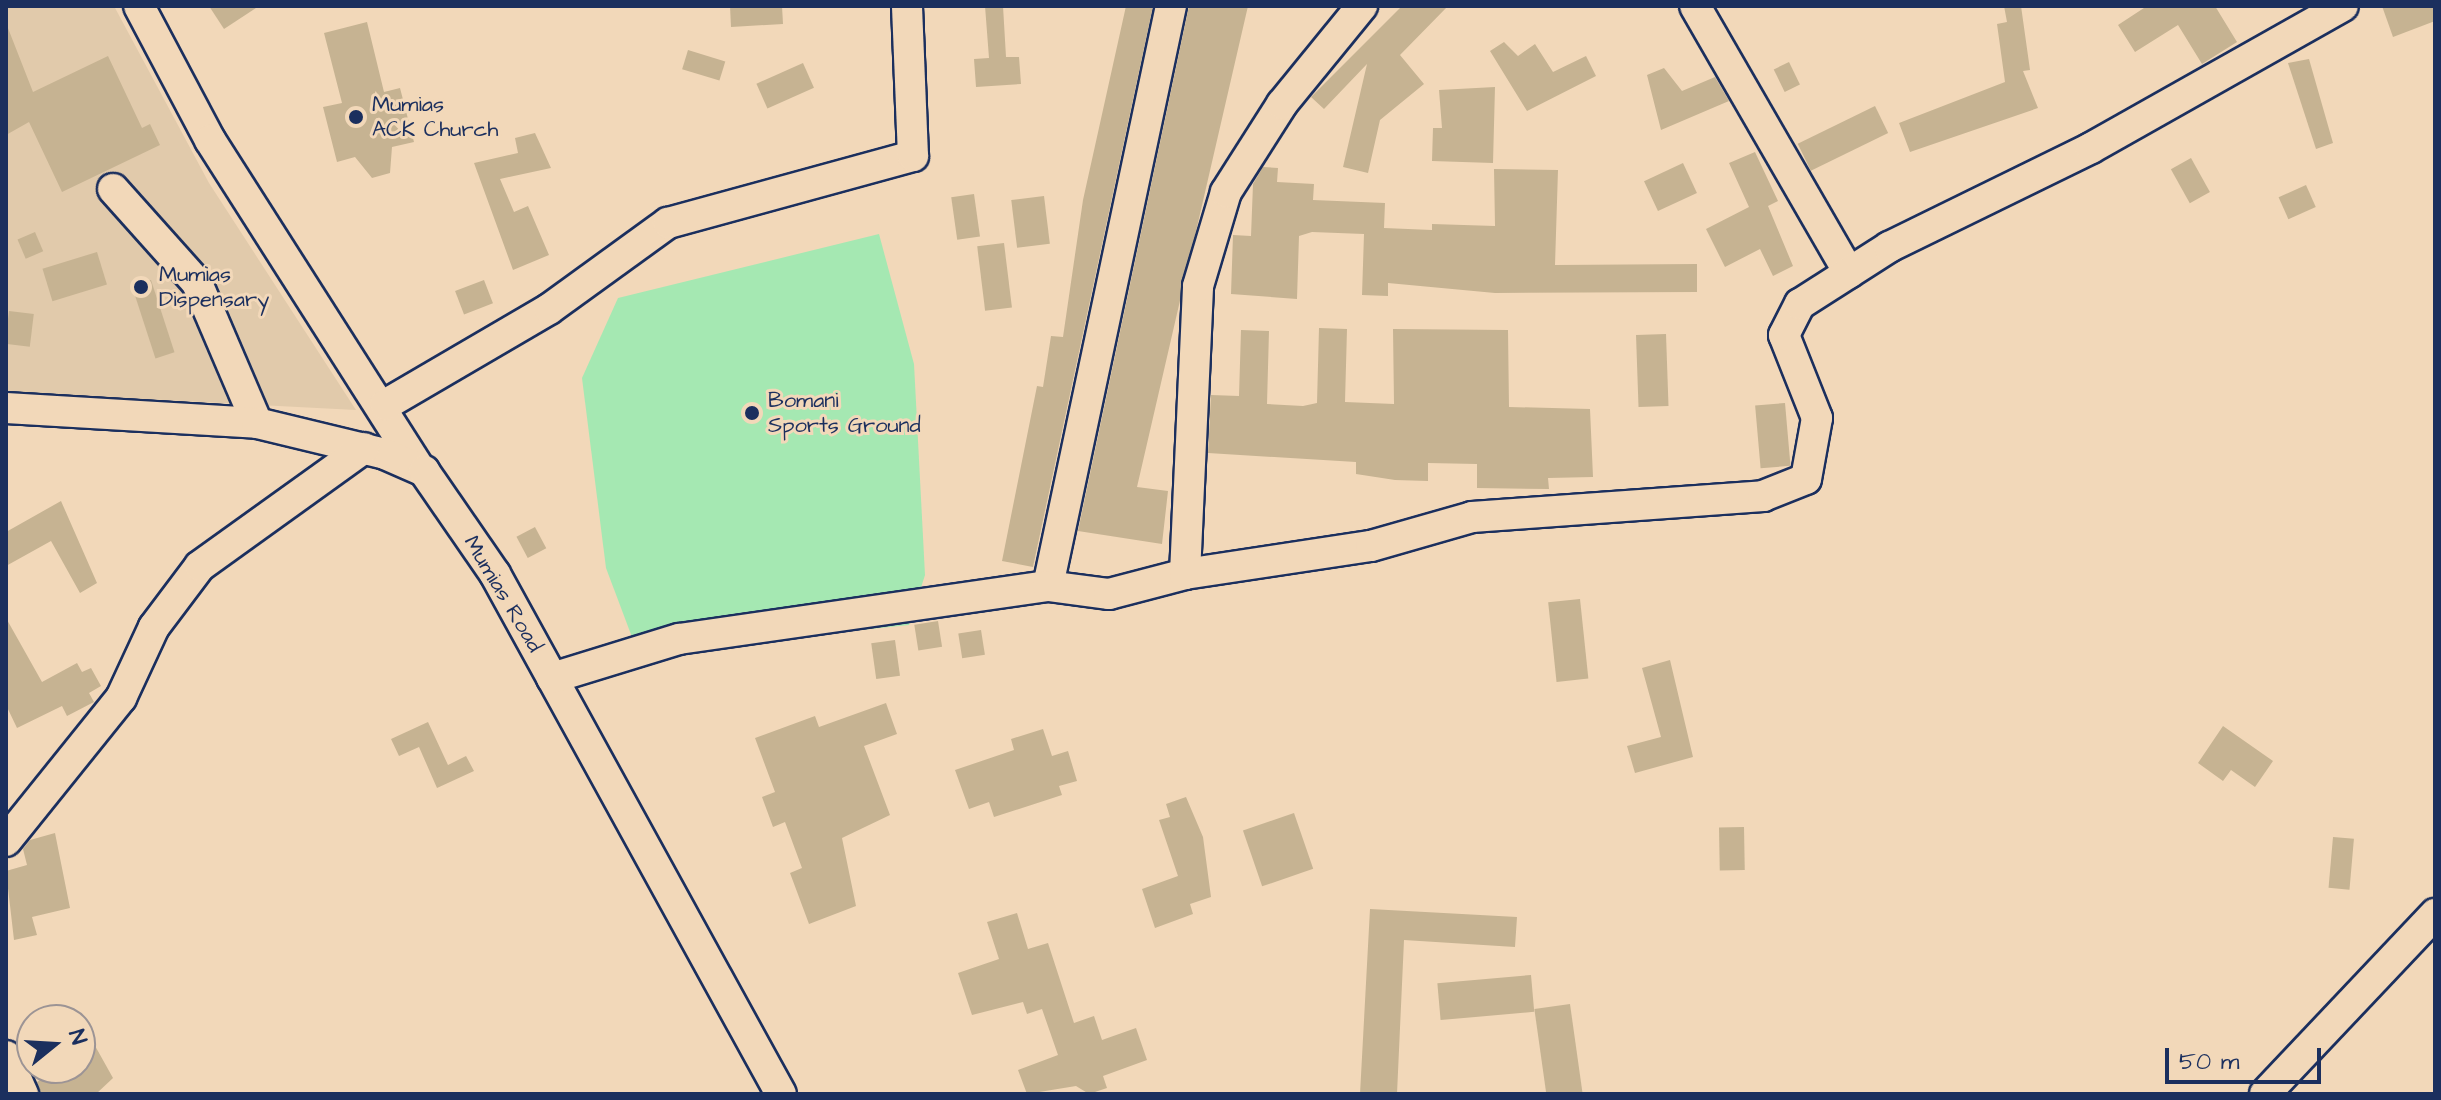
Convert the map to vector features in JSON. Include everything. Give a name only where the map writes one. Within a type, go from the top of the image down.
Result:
[{"type":"street","name":"Mumias Road","points":[[139,6],[210,140],[385,405],[418,467],[495,574],[781,1094]]},
{"type":"street","points":[[385,405],[549,309],[668,223],[913,156],[907,6]]},
{"type":"street","points":[[1048,586],[1171,6]]},
{"type":"street","points":[[1185,574],[1198,286],[1226,192],[1282,104],[1362,6]]},
{"type":"street","points":[[1695,6],[1849,273]]},
{"type":"street","points":[[552,678],[679,639],[1048,586],[1109,594],[1185,574],[1371,546],[1472,517],[1763,496],[1806,479],[1817,418],[1784,335],[1788,316],[1849,273],[2343,6]]},
{"type":"street","points":[[113,189],[197,283],[257,423]]},
{"type":"street","points":[[6,408],[257,423],[364,448],[418,467]]},
{"type":"street","points":[[6,841],[121,698],[154,627],[200,566],[364,448]]},
{"type":"street","points":[[2265,1094],[2435,914]]},
{"type":"street","points":[[6,1056],[23,1094]]},
{"type":"shaded area","name":"Mumias Dispensary","points":[[6,6],[114,6],[209,183],[356,410],[6,392]]},
{"type":"green space","name":"Bomani Sports Ground","points":[[879,234],[914,364],[925,575],[909,625],[638,653],[606,568],[582,378],[618,298]]},
{"type":"building","points":[[209,6],[259,6],[224,29]]},
{"type":"building","points":[[730,6],[782,6],[783,24],[731,27]]},
{"type":"building","points":[[985,6],[1003,6],[1006,57],[1019,57],[1021,84],[976,87],[974,59],[989,58]]},
{"type":"building","points":[[1126,6],[1153,6],[1033,567],[1002,561],[1037,386],[1043,387],[1051,336],[1063,337],[1083,200]]},
{"type":"building","points":[[1189,6],[1248,6],[1137,487],[1168,491],[1162,544],[1078,531]]},
{"type":"building","points":[[1402,6],[1448,6],[1400,55],[1424,84],[1380,120],[1368,173],[1343,167],[1367,64],[1324,109],[1311,97]]},
{"type":"building","points":[[2004,6],[2021,6],[2030,70],[2023,71],[2038,108],[1910,152],[1899,123],[2005,82],[1997,24],[2007,22]]},
{"type":"building","points":[[2147,6],[2215,6],[2237,42],[2202,64],[2178,25],[2135,52],[2118,25]]},
{"type":"building","points":[[2382,6],[2435,6],[2435,21],[2393,37]]},
{"type":"building","points":[[367,22],[384,92],[400,88],[414,142],[392,147],[390,173],[372,178],[355,157],[337,162],[323,107],[342,103],[324,33]]},
{"type":"building","points":[[6,23],[33,92],[108,56],[142,128],[150,124],[160,145],[62,192],[29,122],[6,135]]},
{"type":"building","points":[[1504,42],[1518,56],[1535,44],[1553,72],[1586,56],[1596,76],[1527,111],[1490,51]]},
{"type":"building","points":[[688,50],[725,61],[719,81],[682,69]]},
{"type":"building","points":[[2309,59],[2333,143],[2316,149],[2288,63]]},
{"type":"building","points":[[1789,62],[1800,84],[1785,92],[1774,69]]},
{"type":"building","points":[[803,63],[814,88],[767,108],[756,84]]},
{"type":"building","points":[[1664,68],[1682,91],[1715,77],[1729,101],[1661,130],[1647,75]]},
{"type":"building","points":[[1495,87],[1493,163],[1432,161],[1433,128],[1442,128],[1439,90]]},
{"type":"building","points":[[1875,106],[1888,133],[1811,171],[1798,144]]},
{"type":"building","points":[[535,133],[551,168],[500,179],[514,212],[528,206],[549,255],[513,270],[474,163],[518,153],[515,138]]},
{"type":"building","points":[[1755,152],[1778,201],[1768,206],[1793,266],[1773,276],[1760,249],[1725,267],[1706,229],[1749,207],[1729,163]]},
{"type":"building","points":[[2191,158],[2210,192],[2190,203],[2171,169]]},
{"type":"building","points":[[1683,163],[1697,193],[1658,211],[1644,181]]},
{"type":"building","points":[[1263,167],[1278,168],[1277,182],[1314,184],[1313,200],[1385,203],[1384,228],[1432,230],[1432,224],[1495,226],[1494,169],[1558,170],[1555,265],[1697,264],[1697,292],[1495,293],[1388,283],[1388,296],[1362,295],[1364,234],[1312,232],[1299,236],[1297,299],[1231,294],[1233,235],[1251,236],[1253,184]]},
{"type":"building","points":[[2306,185],[2316,207],[2288,219],[2279,197]]},
{"type":"building","points":[[974,194],[980,237],[957,240],[951,197]]},
{"type":"building","points":[[1044,196],[1050,244],[1017,248],[1011,200]]},
{"type":"building","points":[[35,232],[43,251],[26,259],[18,239]]},
{"type":"building","points":[[1004,243],[1012,308],[985,311],[977,246]]},
{"type":"building","points":[[97,252],[107,285],[52,301],[42,269]]},
{"type":"building","points":[[151,280],[174,352],[155,358],[132,286]]},
{"type":"building","points":[[484,280],[493,303],[464,314],[455,291]]},
{"type":"building","points":[[9,311],[34,314],[30,347],[6,344]]},
{"type":"building","points":[[1319,328],[1347,329],[1345,402],[1394,404],[1393,329],[1508,330],[1509,407],[1590,409],[1593,477],[1548,478],[1549,489],[1477,488],[1477,464],[1428,463],[1428,481],[1395,480],[1356,474],[1356,462],[1208,453],[1211,395],[1239,396],[1241,330],[1269,331],[1267,404],[1303,406],[1317,403]]},
{"type":"building","points":[[1666,334],[1669,406],[1639,407],[1636,335]]},
{"type":"building","points":[[1785,403],[1790,466],[1761,468],[1755,406]]},
{"type":"building","points":[[61,501],[97,583],[80,593],[51,541],[6,566],[6,532]]},
{"type":"building","points":[[535,527],[546,548],[528,558],[516,537]]},
{"type":"building","points":[[1580,599],[1588,679],[1557,682],[1548,602]]},
{"type":"building","points":[[6,618],[42,682],[77,663],[82,672],[91,668],[101,686],[89,693],[94,702],[67,716],[62,706],[17,728],[6,705]]},
{"type":"building","points":[[938,621],[942,647],[918,650],[914,625]]},
{"type":"building","points":[[981,630],[985,655],[962,658],[958,634]]},
{"type":"building","points":[[895,640],[900,676],[876,679],[871,643]]},
{"type":"building","points":[[1670,660],[1693,757],[1635,773],[1627,746],[1661,737],[1642,668]]},
{"type":"building","points":[[886,703],[897,734],[864,746],[890,815],[842,838],[856,906],[809,924],[790,873],[802,868],[785,822],[773,827],[762,797],[775,792],[755,738],[815,716],[819,727]]},
{"type":"building","points":[[428,722],[448,765],[466,756],[474,771],[437,788],[419,747],[399,756],[391,739]]},
{"type":"building","points":[[2223,726],[2273,761],[2255,787],[2231,770],[2223,781],[2198,763]]},
{"type":"building","points":[[1043,729],[1052,756],[1068,751],[1077,781],[1059,786],[1062,795],[994,817],[989,802],[969,809],[955,770],[1014,750],[1011,739]]},
{"type":"building","points":[[1186,797],[1203,837],[1211,897],[1190,904],[1193,914],[1155,928],[1142,889],[1178,876],[1159,820],[1170,817],[1166,804]]},
{"type":"building","points":[[1294,813],[1313,869],[1262,886],[1243,831]]},
{"type":"building","points":[[1719,827],[1744,827],[1745,870],[1720,870]]},
{"type":"building","points":[[55,833],[70,908],[32,917],[37,935],[14,940],[6,871],[27,865],[23,849],[30,840]]},
{"type":"building","points":[[2333,837],[2354,839],[2349,890],[2329,888]]},
{"type":"building","points":[[1370,909],[1517,917],[1515,947],[1404,940],[1397,1094],[1360,1094]]},
{"type":"building","points":[[1017,913],[1028,949],[1048,943],[1074,1023],[1094,1016],[1102,1040],[1136,1028],[1147,1060],[1103,1076],[1107,1088],[1089,1094],[1076,1086],[1027,1094],[1018,1070],[1058,1055],[1042,1009],[1027,1014],[1023,1002],[972,1015],[958,973],[999,959],[987,922]]},
{"type":"building","points":[[1531,975],[1534,1012],[1441,1020],[1437,983]]},
{"type":"building","points":[[1570,1004],[1583,1094],[1546,1094],[1534,1009]]},
{"type":"building","points":[[96,1048],[113,1078],[96,1094],[41,1094],[38,1084],[96,1084]]},
{"type":"place","name":"Mumias ACK Church","points":[[356,117]]},
{"type":"place","name":"Mumias Dispensary","points":[[141,287]]},
{"type":"place","name":"Bomani Sports Ground","points":[[752,413]]}]
